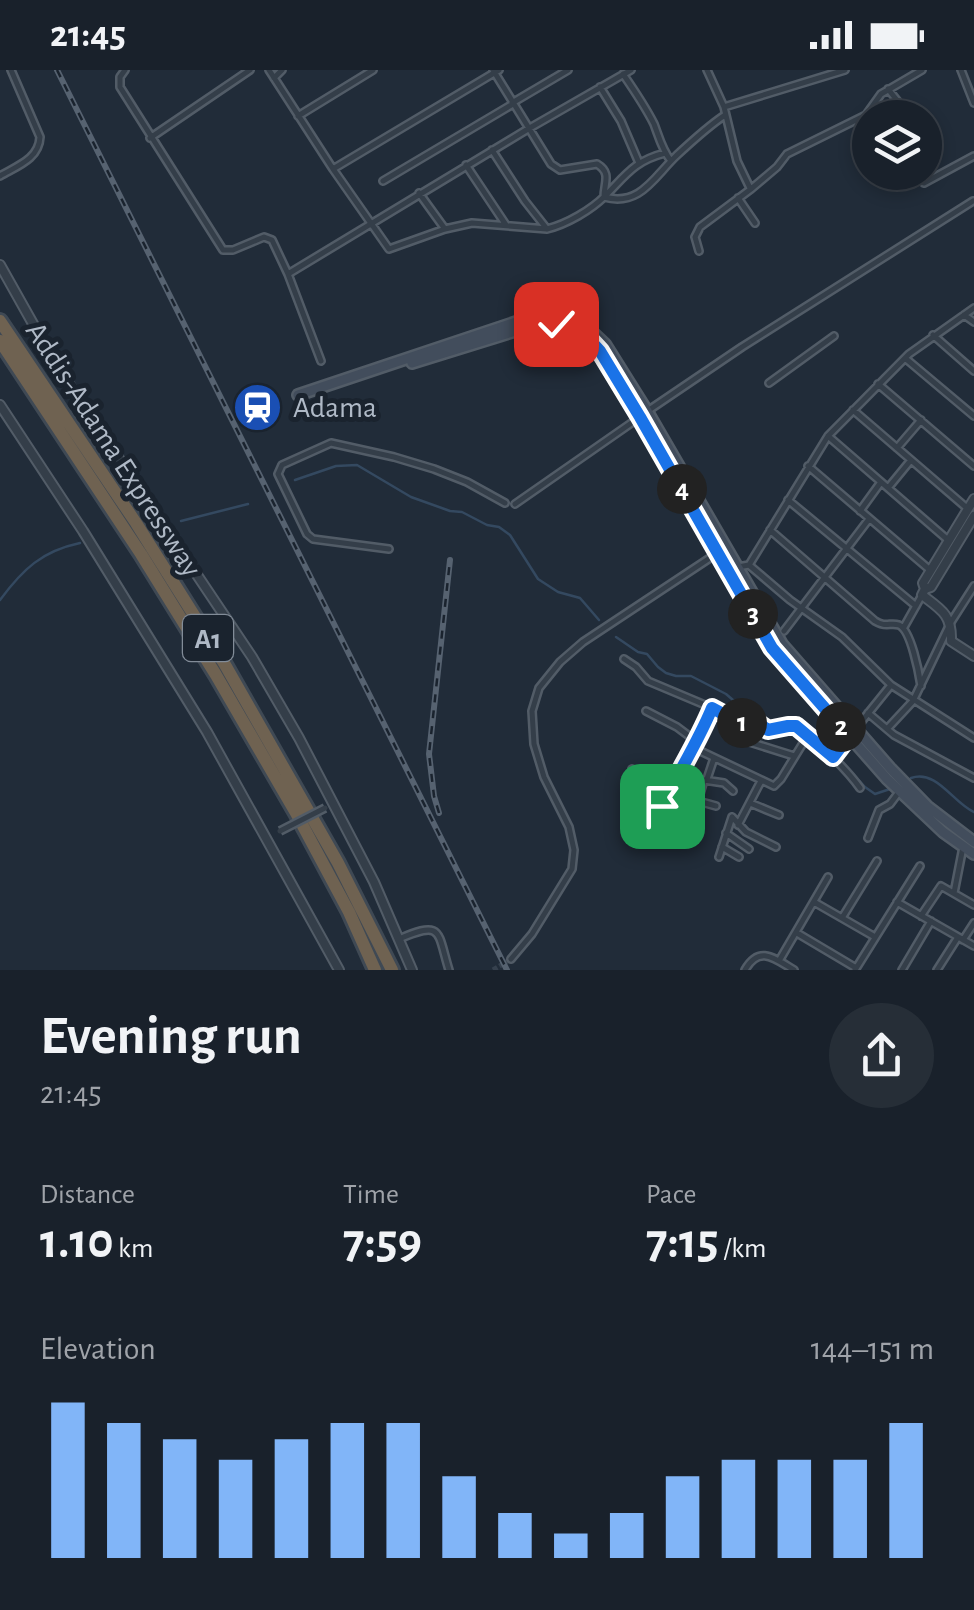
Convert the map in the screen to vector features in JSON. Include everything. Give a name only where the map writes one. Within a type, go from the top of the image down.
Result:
[{"type":"highway","name":"Addis-Adama Expressway","points":[[0,321],[136,523],[224,663],[338,864],[392,970]]},
{"type":"highway","name":"Addis-Adama Expressway","points":[[0,341],[142,554],[216,676],[349,912],[375,970]]},
{"type":"main road","points":[[299,397],[538,324],[556,324],[588,338],[644,414],[733,570],[772,648],[928,806],[974,842]]},
{"type":"main road","points":[[852,732],[899,791],[943,832],[974,854]]},
{"type":"street","points":[[0,176],[36,154],[40,147],[40,138],[11,70]]},
{"type":"street","points":[[125,70],[120,87],[223,250],[233,250],[258,238],[268,238],[277,248],[321,362]]},
{"type":"street","points":[[150,138],[250,70]]},
{"type":"street","points":[[269,70],[389,249],[472,223],[558,226],[604,197],[639,163],[665,154]]},
{"type":"street","points":[[274,78],[282,70]]},
{"type":"street","points":[[298,116],[374,70]]},
{"type":"street","points":[[383,181],[568,70]]},
{"type":"street","points":[[288,274],[631,70]]},
{"type":"street","points":[[724,107],[844,70]]},
{"type":"street","points":[[699,251],[695,237],[700,228],[777,167],[789,152],[866,115],[881,94],[922,70]]},
{"type":"street","points":[[961,70],[974,103]]},
{"type":"street","points":[[333,169],[496,71],[556,168],[597,164],[604,168],[608,174],[604,197]]},
{"type":"street","points":[[709,71],[751,189]]},
{"type":"street","points":[[624,74],[671,161]]},
{"type":"street","points":[[600,87],[621,121],[639,163]]},
{"type":"street","points":[[888,89],[897,100]]},
{"type":"street","points":[[604,197],[614,200],[643,191],[710,125],[725,116]]},
{"type":"street","points":[[492,150],[548,228]]},
{"type":"street","points":[[942,173],[974,156]]},
{"type":"street","points":[[466,165],[506,225]]},
{"type":"street","points":[[419,193],[445,229]]},
{"type":"street","points":[[738,198],[756,223]]},
{"type":"street","points":[[515,504],[726,358],[973,200]]},
{"type":"street","points":[[0,265],[72,391],[252,657],[299,738],[329,806],[374,882],[412,970]]},
{"type":"street","points":[[733,570],[749,565],[828,436],[905,358],[974,308]]},
{"type":"street","points":[[964,314],[974,322]]},
{"type":"street","points":[[933,335],[974,371]]},
{"type":"street","points":[[769,383],[834,336]]},
{"type":"street","points":[[905,358],[974,416]]},
{"type":"street","points":[[878,384],[974,466]]},
{"type":"street","points":[[0,405],[83,530],[207,732],[338,970]]},
{"type":"street","points":[[853,410],[971,512]]},
{"type":"street","points":[[897,448],[921,420]]},
{"type":"street","points":[[828,436],[948,540]]},
{"type":"street","points":[[389,550],[307,534],[278,474],[282,465],[331,444],[434,469],[505,503]]},
{"type":"street","points":[[888,488],[911,460]]},
{"type":"street","points":[[808,466],[930,570]]},
{"type":"street","points":[[860,511],[881,482]]},
{"type":"street","points":[[903,628],[924,592],[932,588],[974,499]]},
{"type":"street","points":[[788,500],[916,606]]},
{"type":"street","points":[[971,512],[948,540],[923,583],[924,592],[951,622],[952,641],[974,656]]},
{"type":"street","points":[[784,631],[870,519]]},
{"type":"street","points":[[770,530],[875,622],[903,628],[921,686]]},
{"type":"street","points":[[511,959],[532,934],[572,870],[574,850],[569,827],[544,777],[534,744],[532,711],[539,688],[560,662],[589,638],[722,550]]},
{"type":"street","points":[[749,565],[842,637],[891,686],[974,738]]},
{"type":"street","points":[[887,729],[913,701],[951,622],[973,588]]},
{"type":"street","points":[[624,658],[648,681],[740,723],[758,723],[770,730],[796,726],[833,757],[860,788]]},
{"type":"street","points":[[833,757],[891,686]]},
{"type":"street","points":[[627,792],[662,806],[712,708]]},
{"type":"street","points":[[646,711],[677,727],[714,758],[774,786],[808,735]]},
{"type":"street","points":[[868,713],[894,736],[972,777],[974,768]]},
{"type":"street","points":[[737,738],[794,756]]},
{"type":"street","points":[[690,828],[714,758]]},
{"type":"street","points":[[632,769],[716,806]]},
{"type":"street","points":[[706,779],[724,782],[733,791]]},
{"type":"street","points":[[738,825],[761,782]]},
{"type":"street","points":[[868,838],[879,810],[890,804],[899,791]]},
{"type":"street","points":[[750,803],[779,815]]},
{"type":"street","points":[[266,838],[329,806]]},
{"type":"street","points":[[719,856],[732,816],[746,832],[776,846]]},
{"type":"street","points":[[726,834],[749,849]]},
{"type":"street","points":[[722,846],[738,857]]},
{"type":"street","points":[[954,892],[963,847]]},
{"type":"street","points":[[842,918],[877,861]]},
{"type":"street","points":[[796,932],[856,970],[920,866]]},
{"type":"street","points":[[779,961],[828,877]]},
{"type":"street","points":[[921,916],[939,887],[974,905]]},
{"type":"street","points":[[814,902],[876,937]]},
{"type":"street","points":[[897,902],[974,946]]},
{"type":"street","points":[[902,970],[931,922]]},
{"type":"street","points":[[937,970],[974,923]]},
{"type":"street","points":[[399,940],[423,929],[434,930],[440,937],[449,970]]},
{"type":"street","points":[[744,970],[758,955],[766,955],[794,970]]},
{"type":"waterway","points":[[295,480],[336,466],[357,465],[411,497],[499,527],[510,535],[538,579],[558,592],[580,598],[599,620]]},
{"type":"waterway","points":[[181,521],[248,504]]},
{"type":"waterway","points":[[0,600],[34,563],[80,543]]},
{"type":"waterway","points":[[616,637],[647,654],[666,673],[691,676],[726,694],[754,718],[794,721],[807,726],[830,749]]},
{"type":"waterway","points":[[841,761],[875,794],[890,789]]},
{"type":"waterway","points":[[911,778],[937,782],[974,812]]},
{"type":"tunnel","points":[[493,970],[511,959]]},
{"type":"railway","points":[[57,70],[507,970]]},
{"type":"railway","points":[[439,813],[429,754],[450,560]]},
{"type":"place","name":"Adama","points":[[258,407]]},
{"type":"route","points":[[556,324],[588,338],[600,351],[772,648],[849,736],[833,757],[796,726],[768,730],[758,723],[740,723],[712,708],[662,806]]}]
